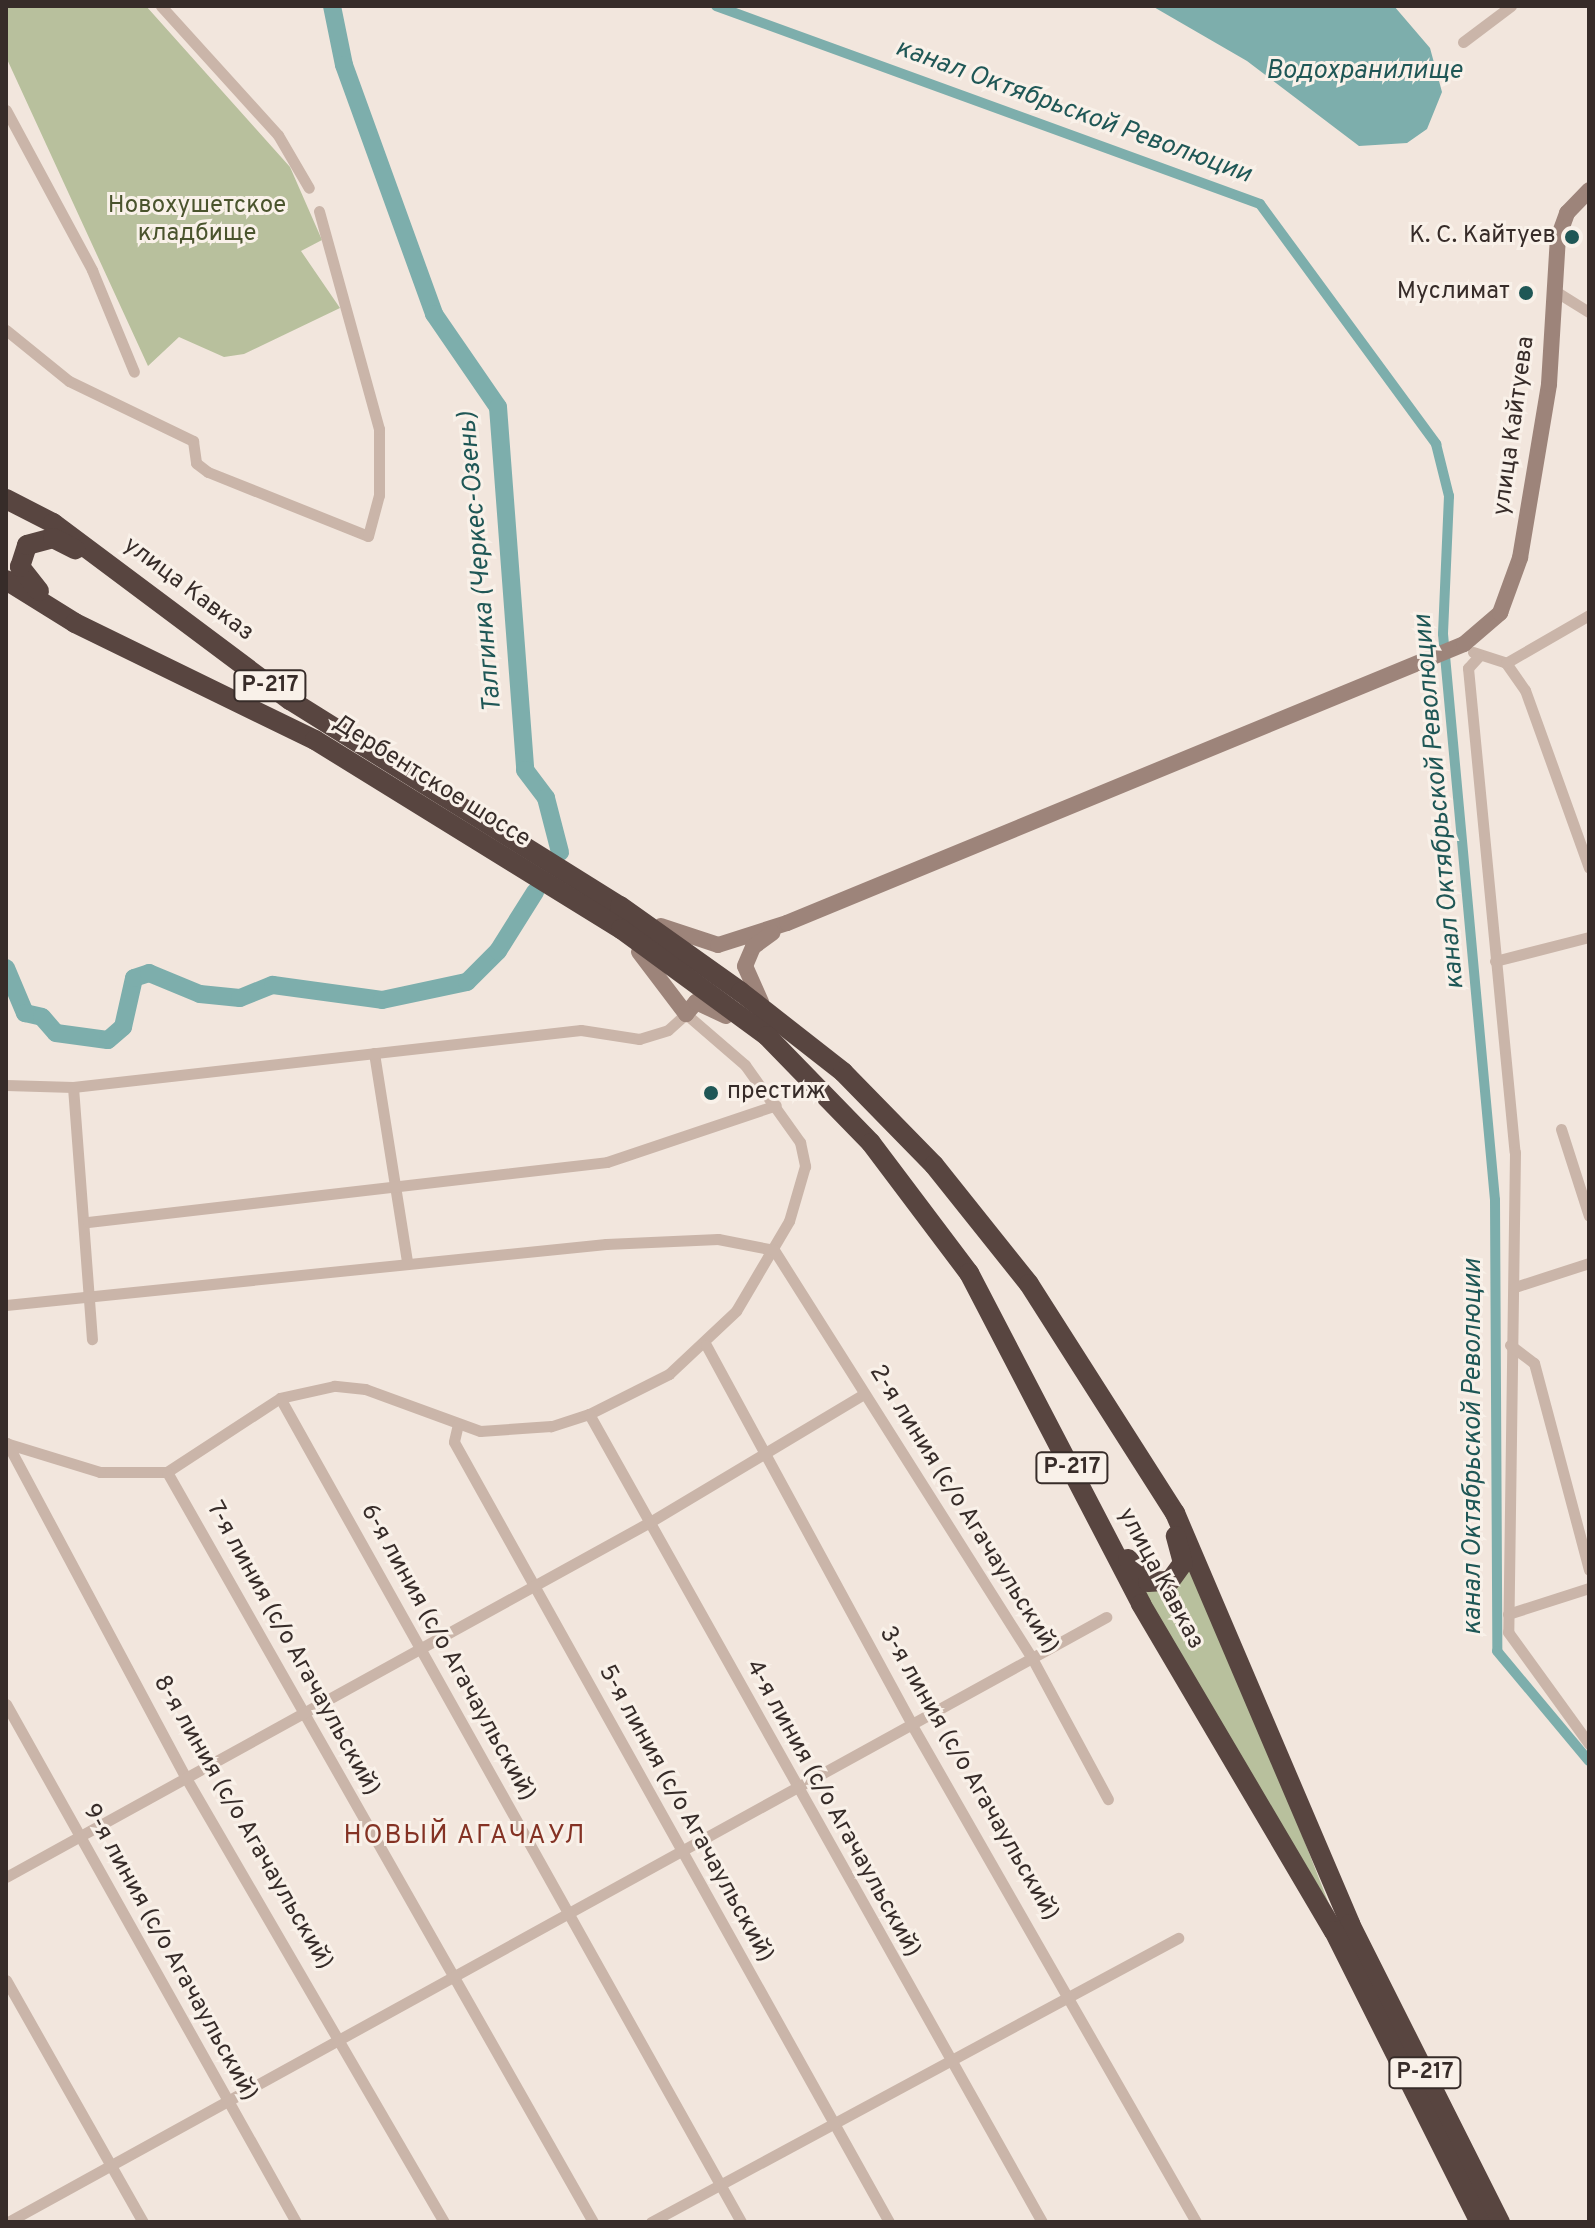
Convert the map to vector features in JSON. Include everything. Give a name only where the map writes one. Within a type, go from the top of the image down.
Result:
[{"type":"highway","name":"улица Кавказ","points":[[6,499],[138,584],[290,700],[620,906],[773,1030],[916,1198],[969,1273],[1141,1604],[1334,1931],[1480,2222]]},
{"type":"highway","points":[[114,639],[31,585],[20,567],[23,550],[53,538],[138,584]]},
{"type":"highway","name":"Дербентское шоссе","points":[[6,580],[114,639],[315,740],[583,906],[692,979]]},
{"type":"highway","name":"улица Кавказ","points":[[692,979],[773,1030]]},
{"type":"highway","points":[[773,1030],[843,1072],[934,1165],[1029,1284],[1128,1437],[1183,1552],[1170,1581],[1138,1575],[1068,1460]]},
{"type":"highway","name":"Р-217","points":[[1128,1437],[1207,1578],[1350,1924],[1500,2222]]},
{"type":"main road","name":"улица Кайтуева","points":[[787,923],[1450,648],[1500,613],[1520,558],[1542,441],[1558,238],[1567,213],[1589,190]]},
{"type":"main road","points":[[583,906],[650,961],[686,1014],[696,1002],[773,1030]]},
{"type":"main road","points":[[620,906],[692,942],[718,945],[787,923]]},
{"type":"main road","points":[[773,1030],[749,988],[745,966],[753,947],[787,923]]},
{"type":"main road","points":[[1467,2197],[1472,2222]]},
{"type":"street","points":[[161,6],[278,135],[309,188]]},
{"type":"street","points":[[1463,42],[1511,6]]},
{"type":"street","points":[[6,110],[92,270],[134,372]]},
{"type":"street","points":[[6,330],[69,381],[193,441],[196,463],[208,472],[368,536],[379,495],[379,429],[319,211]]},
{"type":"street","points":[[1555,291],[1589,312]]},
{"type":"street","points":[[1450,648],[1506,663],[1589,615]]},
{"type":"street","points":[[1478,657],[1468,668],[1515,1152],[1508,1614],[1512,1646],[1589,1744]]},
{"type":"street","points":[[1506,663],[1525,690],[1589,868]]},
{"type":"street","points":[[1495,961],[1589,937]]},
{"type":"street","points":[[6,1085],[73,1087],[581,1030],[647,1038],[686,1014],[745,1065],[800,1142],[805,1166],[774,1250],[706,1345],[669,1374],[589,1414],[513,1432],[458,1424],[365,1389],[312,1388],[280,1398],[167,1472],[100,1472],[6,1443]]},
{"type":"street","points":[[374,1053],[407,1261]]},
{"type":"street","points":[[73,1087],[88,1222],[92,1339]]},
{"type":"street","points":[[88,1222],[607,1162],[776,1105]]},
{"type":"street","points":[[1561,1129],[1589,1216]]},
{"type":"street","points":[[6,1305],[407,1261],[718,1239],[774,1250]]},
{"type":"street","name":"2-я линия (с/о Агачаульский)","points":[[774,1250],[1033,1660],[1108,1799]]},
{"type":"street","points":[[1515,1287],[1589,1263]]},
{"type":"street","name":"3-я линия (с/о Агачаульский)","points":[[706,1345],[913,1727],[1069,1995],[1196,2222]]},
{"type":"street","points":[[1510,1345],[1534,1363],[1589,1570]]},
{"type":"street","points":[[6,1877],[421,1651],[650,1522],[864,1394]]},
{"type":"street","name":"6-я линия (с/о Агачаульский)","points":[[280,1398],[568,1918],[741,2222]]},
{"type":"street","name":"4-я линия (с/о Агачаульский)","points":[[589,1414],[797,1794],[1042,2222]]},
{"type":"street","name":"5-я линия (с/о Агачаульский)","points":[[458,1424],[454,1442],[889,2222]]},
{"type":"street","name":"8-я линия (с/о Агачаульский)","points":[[6,1443],[186,1778],[344,2041],[444,2222]]},
{"type":"street","name":"7-я линия (с/о Агачаульский)","points":[[167,1472],[593,2222]]},
{"type":"street","points":[[1508,1614],[1589,1588]]},
{"type":"street","points":[[8,2222],[797,1794],[1106,1617]]},
{"type":"street","name":"9-я линия (с/о Агачаульский)","points":[[6,1704],[77,1837],[296,2222]]},
{"type":"street","points":[[651,2222],[1178,1938]]},
{"type":"street","points":[[6,1980],[143,2222]]},
{"type":"green space","name":"Новохушетское кладбище","points":[[6,6],[146,6],[290,167],[322,240],[301,251],[340,308],[244,354],[224,357],[179,337],[148,366],[6,57]]},
{"type":"green space","points":[[1191,1562],[1329,1904],[1141,1590],[1172,1592]]},
{"type":"water","name":"Водохранилище","points":[[1152,6],[1394,6],[1430,48],[1442,92],[1427,129],[1407,143],[1359,146],[1247,61]]},
{"type":"waterway","name":"Талгинка (Черкес-Озень)","points":[[332,6],[344,65],[434,314],[498,407],[525,770],[546,798],[560,852]]},
{"type":"waterway","name":"канал Октябрьской Революции","points":[[716,6],[1260,204],[1436,444],[1449,496],[1443,634],[1495,1200],[1497,1651],[1589,1761]]},
{"type":"waterway","name":"Талгинка (Черкес-Озень)","points":[[6,968],[25,1013],[42,1017],[56,1033],[108,1040],[123,1027],[134,978],[149,973],[200,994],[240,998],[273,985],[382,1000],[467,982],[498,951],[535,892]]},
{"type":"place","name":"К. С. Кайтуев","points":[[1572,237]]},
{"type":"place","name":"Муслимат","points":[[1526,293]]},
{"type":"place","name":"престиж","points":[[711,1093]]},
{"type":"district","name":"НОВЫЙ АГАЧАУЛ","points":[[465,1837]]}]
